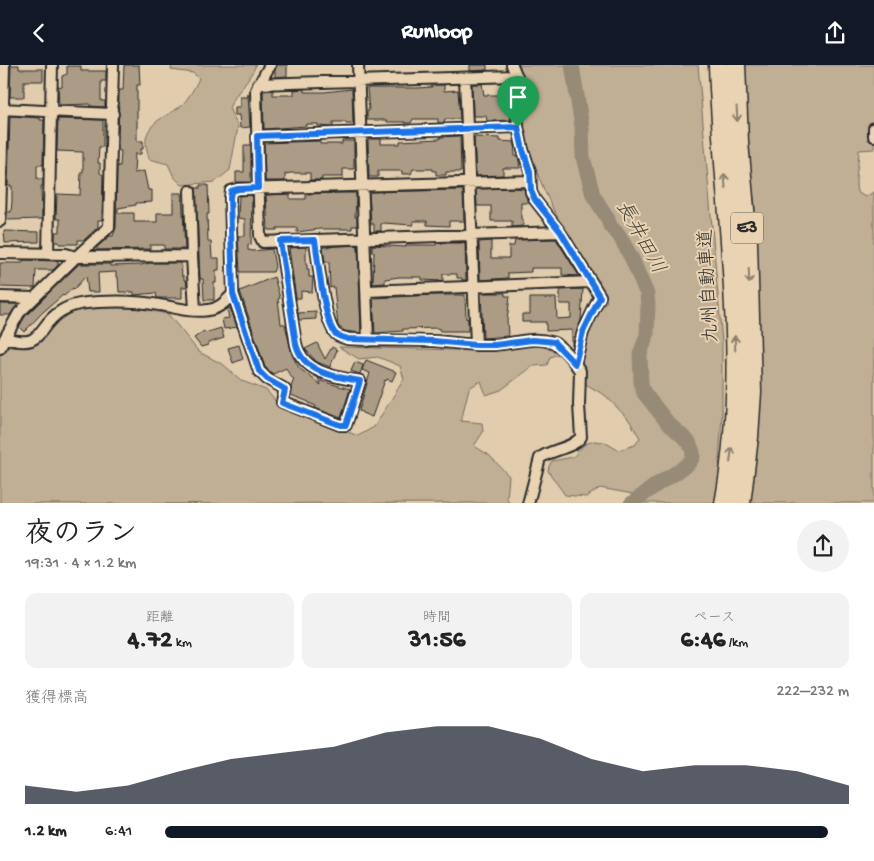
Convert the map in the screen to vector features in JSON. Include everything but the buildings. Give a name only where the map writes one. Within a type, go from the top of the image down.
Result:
[{"type":"highway","name":"九州自動車道","points":[[718,65],[734,326],[749,437],[741,503]]},
{"type":"highway","name":"九州自動車道","points":[[724,503],[734,433],[744,392],[748,243],[739,141],[736,65]]},
{"type":"street","points":[[0,221],[4,65]]},
{"type":"street","points":[[48,254],[52,65]]},
{"type":"street","points":[[0,348],[16,318],[76,257],[108,229],[110,224],[113,65]]},
{"type":"street","points":[[270,65],[256,90],[260,235],[263,242],[560,231]]},
{"type":"street","points":[[358,65],[368,341]]},
{"type":"street","points":[[512,65],[519,82],[516,113],[523,150],[530,171],[531,191],[535,200],[560,231],[600,297],[583,332],[575,364]]},
{"type":"street","points":[[258,84],[517,76]]},
{"type":"street","points":[[465,78],[476,345]]},
{"type":"street","points":[[2,109],[113,114]]},
{"type":"street","points":[[257,136],[518,127]]},
{"type":"street","points":[[874,128],[874,136]]},
{"type":"street","points":[[280,241],[296,344],[302,359],[311,367],[339,377],[360,381],[346,425],[340,425],[282,403],[285,390],[267,379],[259,371],[233,294],[231,191],[258,188],[530,181]]},
{"type":"street","points":[[190,191],[195,311]]},
{"type":"street","points":[[315,240],[326,311],[330,327],[337,335],[348,339],[368,341],[434,341],[476,345],[495,345],[532,340],[554,342],[575,364],[580,371],[579,405],[581,437],[573,444],[549,452],[540,458],[537,462],[528,503]]},
{"type":"street","points":[[0,253],[66,254],[76,257],[192,256]]},
{"type":"street","points":[[366,291],[590,282]]},
{"type":"street","points":[[5,338],[23,342],[35,339],[60,311],[84,303],[137,302],[195,311],[209,310],[221,305],[233,294]]},
{"type":"street","points":[[0,297],[34,298]]},
{"type":"shaded area","points":[[172,65],[256,65],[229,108],[238,127],[230,170],[215,182],[182,185],[174,177],[168,164],[149,159],[146,141],[151,127],[182,105],[192,92],[199,78],[193,73],[171,70]]},
{"type":"shaded area","points":[[517,65],[698,65],[722,342],[722,415],[719,461],[722,484],[718,503],[638,503],[644,496],[600,488],[586,497],[565,495],[548,471],[552,461],[573,457],[585,444],[594,441],[604,442],[618,450],[635,445],[640,438],[629,420],[606,396],[584,383],[584,370],[581,358],[591,318],[607,301],[559,221],[539,178],[525,133]]},
{"type":"shaded area","points":[[744,65],[874,65],[874,149],[859,150],[856,181],[857,192],[865,197],[874,192],[874,503],[750,503],[758,437],[758,380],[755,205],[745,131]]},
{"type":"shaded area","points":[[91,307],[136,308],[168,314],[199,352],[224,365],[242,381],[266,390],[278,404],[358,436],[374,427],[404,379],[400,366],[378,357],[359,359],[339,347],[458,350],[510,347],[531,343],[554,346],[558,354],[550,357],[547,365],[533,366],[501,390],[486,395],[481,381],[469,388],[461,421],[482,423],[483,432],[474,446],[489,455],[509,476],[507,499],[509,503],[0,503],[0,352],[4,347],[30,347],[43,338],[64,312]]},
{"type":"waterway","name":"長井田川","points":[[572,65],[582,127],[583,157],[593,195],[608,219],[610,226],[619,235],[647,294],[647,335],[640,354],[641,384],[644,393],[668,423],[689,442],[693,452],[693,457],[688,464],[632,503]]},
{"type":"route","points":[[518,127],[530,171],[531,191],[535,200],[560,231],[600,297],[583,332],[575,364],[554,342],[532,340],[495,345],[476,345],[434,341],[368,341],[348,339],[337,335],[330,327],[326,311],[315,240],[280,241],[298,353],[311,367],[339,377],[360,381],[346,425],[340,425],[282,403],[285,390],[267,379],[259,371],[233,294],[231,191],[258,188],[257,136],[518,127]]}]
